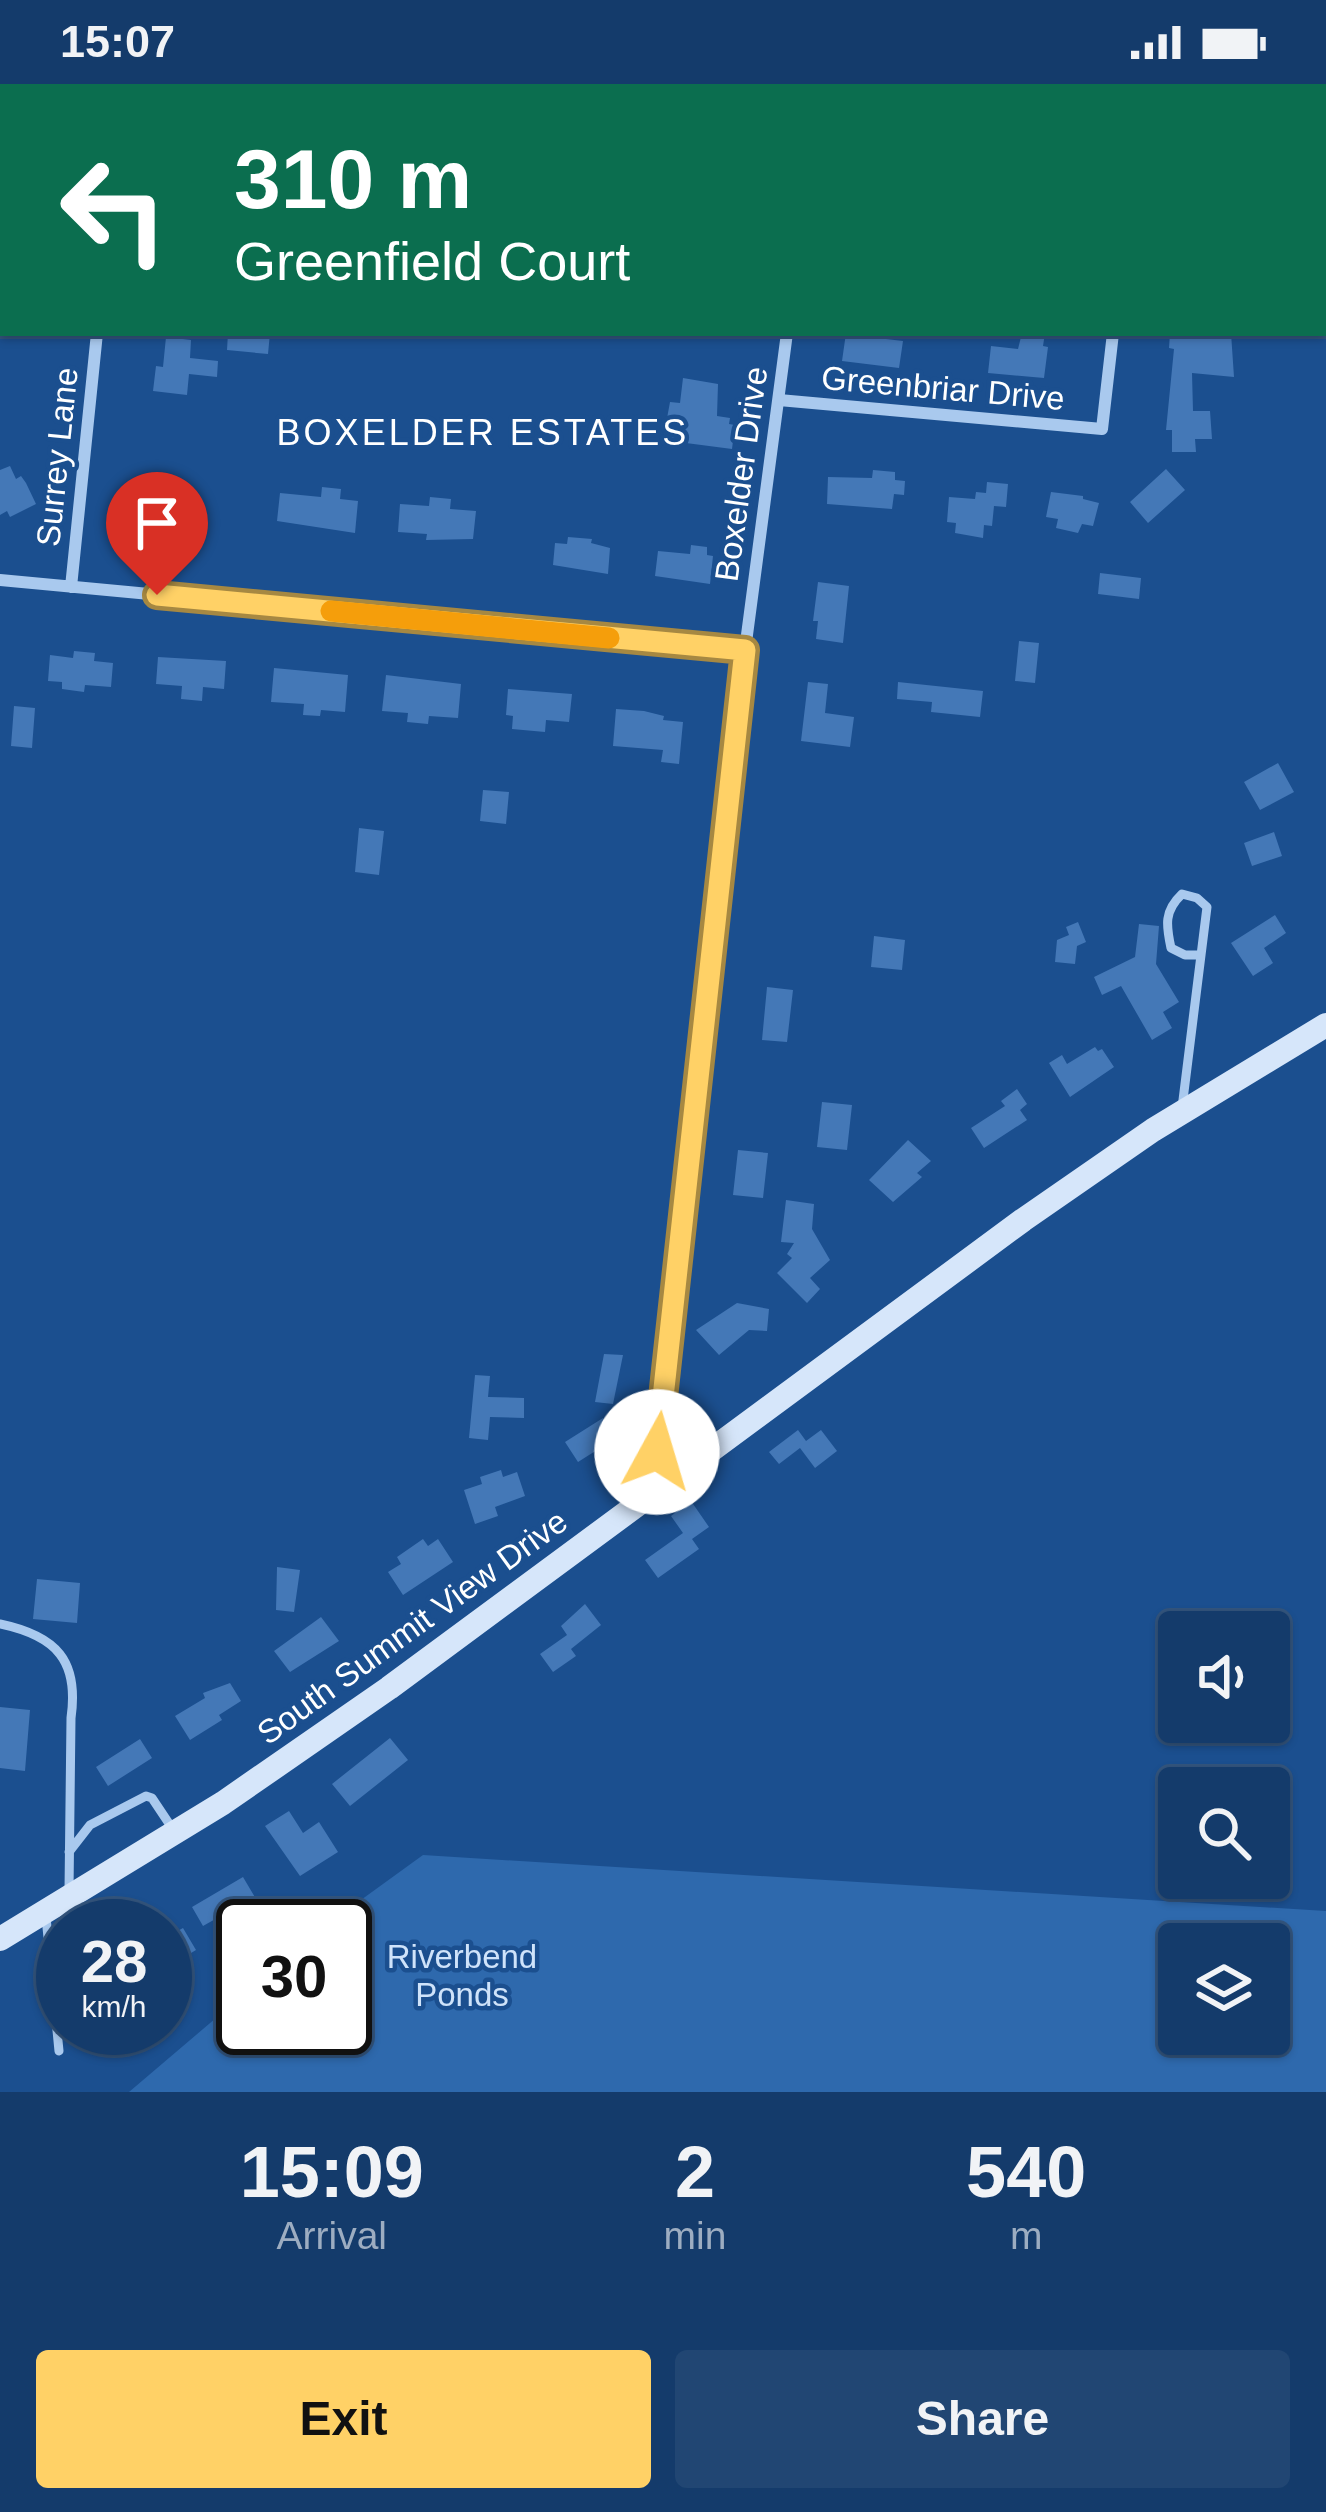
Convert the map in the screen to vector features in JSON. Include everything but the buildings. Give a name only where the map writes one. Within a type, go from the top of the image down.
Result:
[{"type":"street","name":"Surrey Lane","points":[[70,586],[98,336]]},
{"type":"street","name":"Boxelder Drive","points":[[674,1477],[657,1452],[745,650],[787,336]]},
{"type":"street","name":"Greenbriar Drive","points":[[779,400],[1102,429],[1113,336]]},
{"type":"street","points":[[0,580],[745,650]]},
{"type":"street","name":"South Summit View Drive","points":[[66,1899],[389,1688],[1023,1220],[1182,1113],[1326,1025]]},
{"type":"street","name":"South Summit View Drive","points":[[0,1939],[36,1918]]},
{"type":"lane","points":[[1182,1113],[1207,907],[1182,894],[1170,906],[1166,919],[1171,949],[1201,955]]},
{"type":"lane","points":[[0,1624],[42,1639],[70,1666],[75,1691],[69,1897]]},
{"type":"lane","points":[[69,1852],[89,1825],[146,1796],[175,1832]]},
{"type":"green space","name":"Riverbend Ponds","points":[[423,1855],[1326,1911],[1326,2092],[129,2092],[172,2055],[192,2055],[192,2038],[216,2018],[216,2055],[372,2055],[372,1899],[362,1899]]},
{"type":"slow traffic","points":[[331,611],[609,638]]},
{"type":"district","name":"BOXELDER ESTATES","points":[[483,432]]},
{"type":"route","points":[[157,595],[745,650],[657,1452]]}]
